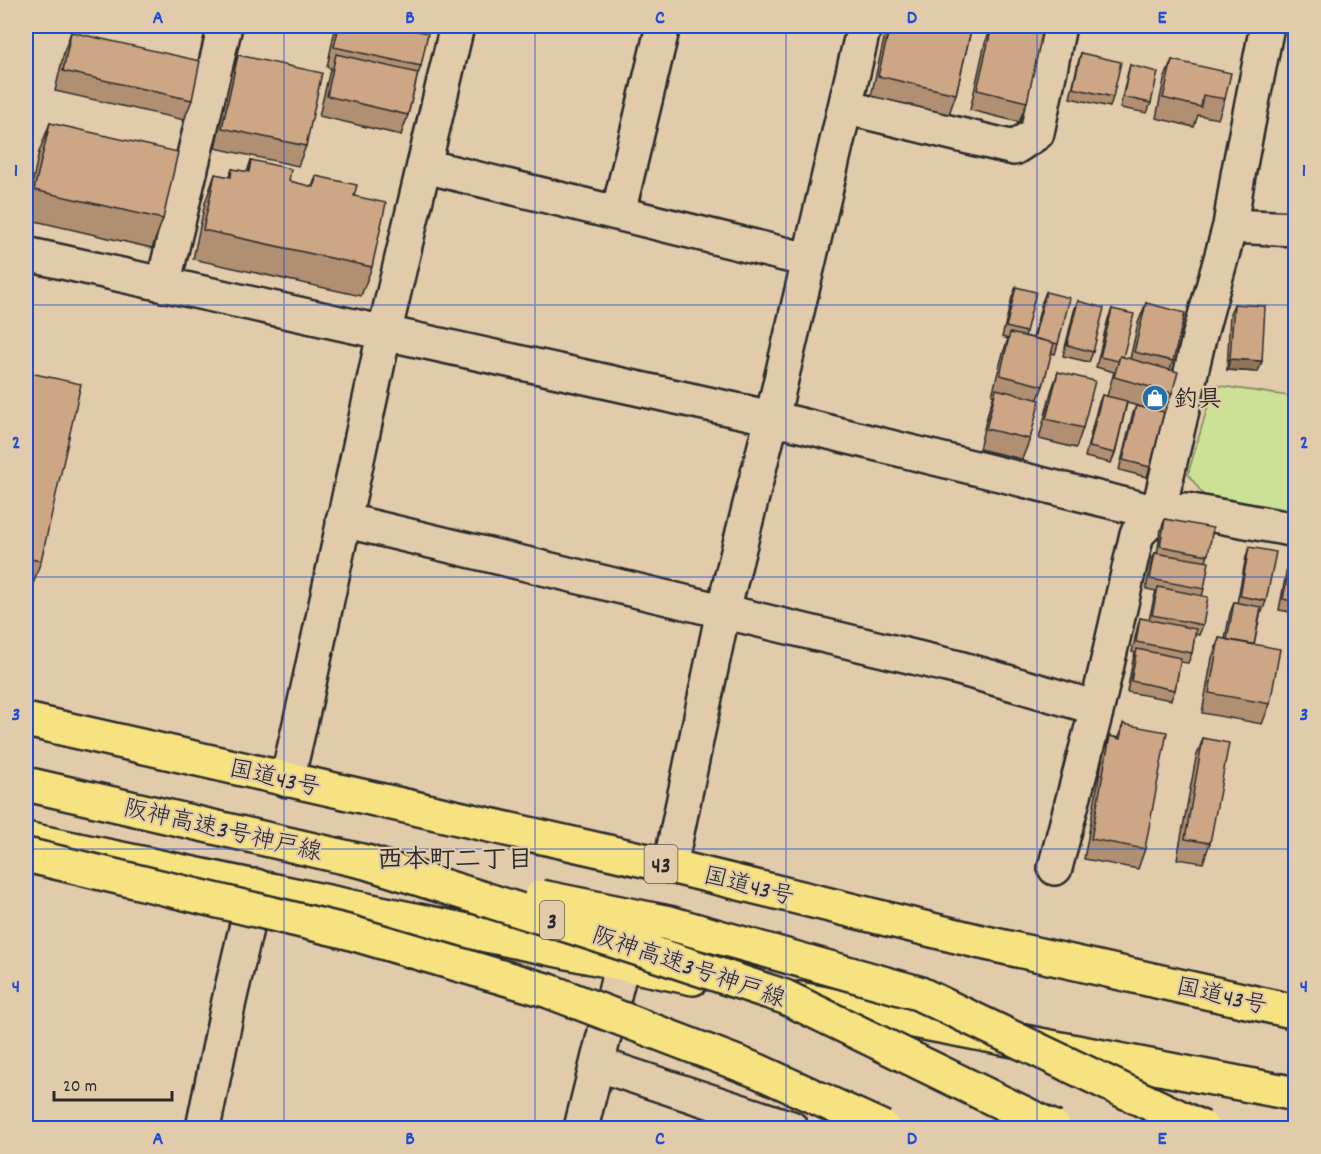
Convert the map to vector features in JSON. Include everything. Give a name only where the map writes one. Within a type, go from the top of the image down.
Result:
[{"type":"highway","name":"国道43号","points":[[26,720],[670,866],[977,941],[1296,1012]]},
{"type":"highway","name":"阪神高速3号神戸線","points":[[26,784],[366,862],[785,997],[1054,1128]]},
{"type":"highway","points":[[26,840],[256,886],[622,964],[1296,1094]]},
{"type":"highway","points":[[26,855],[348,932],[549,991],[758,1071],[883,1128]]},
{"type":"highway","points":[[366,862],[669,923],[918,993],[1202,1128]]},
{"type":"street","points":[[163,285],[225,26]]},
{"type":"street","points":[[287,780],[306,702],[384,334],[457,26]]},
{"type":"street","points":[[618,213],[663,26]]},
{"type":"street","points":[[670,866],[723,611],[864,26]]},
{"type":"street","points":[[844,107],[1014,148],[1036,133],[1059,26]]},
{"type":"street","points":[[1054,867],[1097,708],[1137,534],[1158,513],[1199,338],[1230,226],[1267,26]]},
{"type":"street","points":[[424,166],[808,260]]},
{"type":"street","points":[[1230,226],[1296,229]]},
{"type":"street","points":[[26,254],[771,418],[1158,513],[1186,510],[1296,530]]},
{"type":"street","points":[[343,520],[959,668],[1097,708]]},
{"type":"street","points":[[203,1128],[229,1000],[256,886]]},
{"type":"street","points":[[581,1128],[622,964]]},
{"type":"street","points":[[597,1064],[791,1128]]},
{"type":"green space","points":[[1214,385],[1295,397],[1295,517],[1208,501],[1188,474]]},
{"type":"building","points":[[339,26],[393,26],[428,33],[421,66],[334,47]]},
{"type":"building","points":[[890,26],[972,26],[956,94],[878,76]]},
{"type":"building","points":[[992,26],[1004,26],[1042,34],[1027,102],[977,90]]},
{"type":"building","points":[[71,32],[200,61],[192,100],[63,71]]},
{"type":"building","points":[[1081,53],[1121,62],[1113,97],[1073,88]]},
{"type":"building","points":[[336,54],[418,73],[408,115],[327,96]]},
{"type":"building","points":[[238,55],[322,73],[306,146],[222,128]]},
{"type":"building","points":[[1172,60],[1231,73],[1225,99],[1203,95],[1201,107],[1163,98]]},
{"type":"building","points":[[1130,65],[1158,72],[1151,103],[1123,97]]},
{"type":"building","points":[[50,123],[178,152],[163,219],[34,190]]},
{"type":"building","points":[[251,160],[291,169],[289,181],[314,187],[316,176],[357,185],[354,196],[386,203],[372,267],[203,230],[215,174],[231,177],[232,169],[249,172]]},
{"type":"building","points":[[1016,287],[1036,292],[1026,332],[1006,327]]},
{"type":"building","points":[[1046,292],[1070,298],[1058,344],[1034,338]]},
{"type":"building","points":[[1078,301],[1104,308],[1093,352],[1067,345]]},
{"type":"building","points":[[1146,303],[1185,313],[1173,361],[1134,352]]},
{"type":"building","points":[[1234,304],[1265,306],[1262,361],[1230,359]]},
{"type":"building","points":[[1112,309],[1134,314],[1123,357],[1120,356],[1118,361],[1100,357]]},
{"type":"building","points":[[1010,333],[1054,343],[1043,386],[1000,375]]},
{"type":"building","points":[[1120,356],[1178,372],[1172,393],[1114,377]]},
{"type":"building","points":[[26,372],[81,384],[41,561],[26,558]]},
{"type":"building","points":[[1058,372],[1095,381],[1083,428],[1046,419]]},
{"type":"building","points":[[996,389],[1040,400],[1030,439],[986,429]]},
{"type":"building","points":[[1102,395],[1127,401],[1115,453],[1089,447]]},
{"type":"building","points":[[1136,406],[1164,412],[1150,467],[1123,460]]},
{"type":"building","points":[[1165,519],[1213,528],[1208,555],[1160,546]]},
{"type":"building","points":[[1249,547],[1276,552],[1266,601],[1240,596]]},
{"type":"building","points":[[1155,553],[1209,562],[1204,589],[1150,579]]},
{"type":"building","points":[[1292,553],[1296,554],[1296,602],[1283,599]]},
{"type":"building","points":[[1158,587],[1208,597],[1203,625],[1152,615]]},
{"type":"building","points":[[1234,602],[1261,607],[1254,645],[1227,640]]},
{"type":"building","points":[[1140,618],[1196,629],[1192,653],[1136,642]]},
{"type":"building","points":[[1219,638],[1280,649],[1270,704],[1209,693]]},
{"type":"building","points":[[1137,649],[1181,658],[1175,690],[1131,681]]},
{"type":"building","points":[[1123,724],[1167,732],[1145,849],[1091,839],[1110,736],[1120,739]]},
{"type":"building","points":[[1203,738],[1229,743],[1210,843],[1185,839]]},
{"type":"place","name":"釣具","points":[[1155,398]]},
{"type":"district","name":"西本町二丁目","points":[[455,858]]}]
